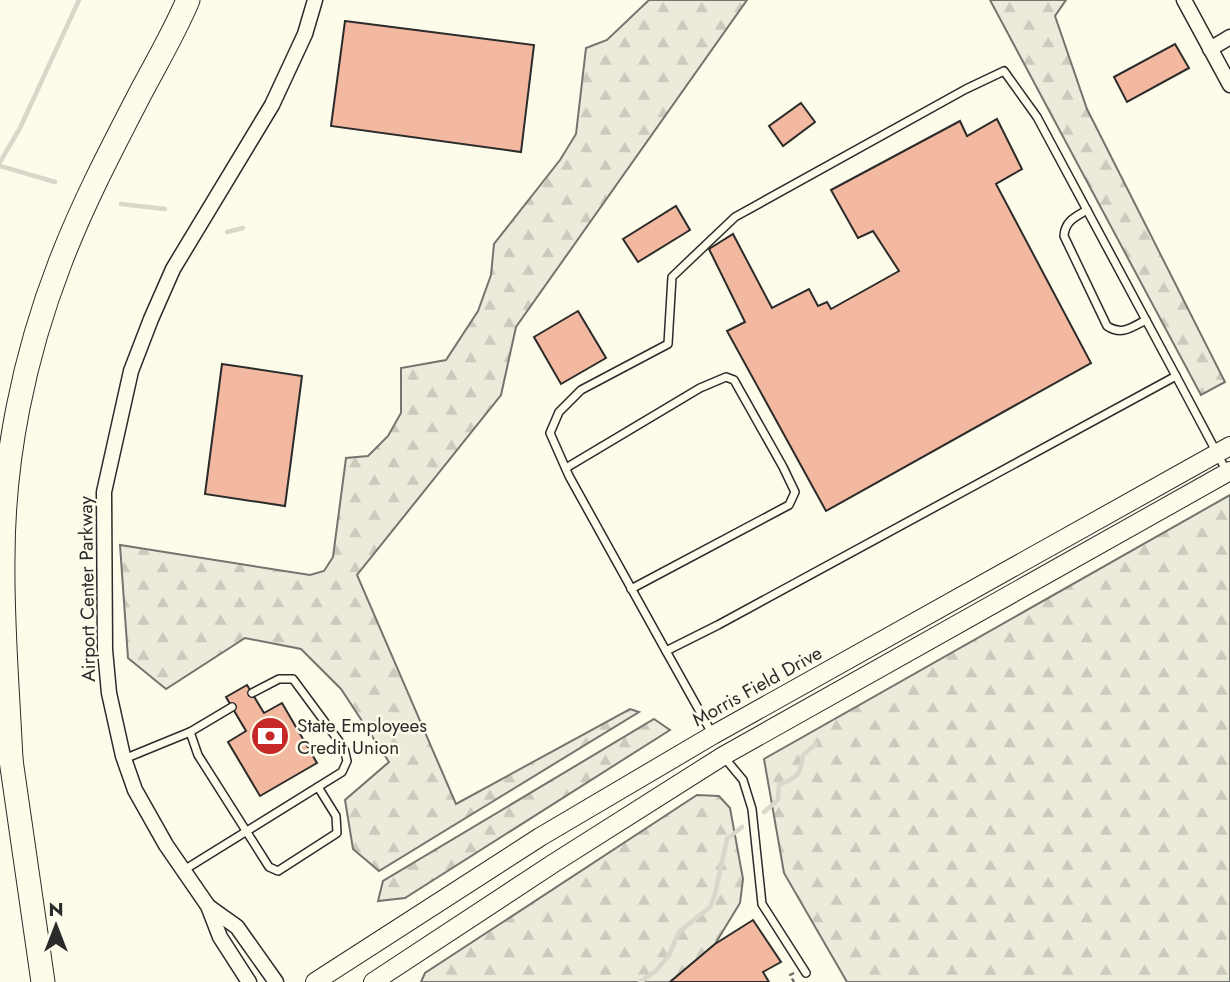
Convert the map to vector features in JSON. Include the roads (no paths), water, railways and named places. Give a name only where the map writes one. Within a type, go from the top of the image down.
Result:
[{"type":"highway","points":[[11,760],[3,558],[7,484],[27,370],[56,275],[84,207],[188,0]]},
{"type":"highway","points":[[0,691],[43,982]]},
{"type":"street","name":"Airport Center Parkway","points":[[249,982],[220,937],[208,906],[166,845],[135,790],[124,759],[109,693],[105,650],[104,501],[117,426],[131,371],[173,270],[272,105],[305,34],[315,0]]},
{"type":"street","points":[[1184,0],[1230,85]]},
{"type":"street","points":[[1210,49],[1230,37]]},
{"type":"street","name":"Morris Field Drive","points":[[315,982],[540,837],[713,735],[1223,450]]},
{"type":"street","points":[[373,982],[723,755],[1229,472]]},
{"type":"street","points":[[713,735],[723,755]]},
{"type":"street","name":"Airport Center Parkway","points":[[208,906],[237,927],[276,982]]},
{"type":"lane","points":[[713,735],[631,589],[550,433],[559,412],[581,390],[668,344],[673,277],[735,217],[966,89],[1004,71],[1037,117],[1176,376],[1223,450],[1229,472]]},
{"type":"lane","points":[[1087,210],[1069,221],[1064,229],[1064,236],[1107,326],[1116,332],[1125,331],[1146,320]]},
{"type":"lane","points":[[666,651],[1176,376]]},
{"type":"lane","points":[[566,468],[700,388],[726,377],[734,380],[783,467],[795,492],[789,505],[631,589]]},
{"type":"lane","points":[[184,870],[342,772],[347,761],[344,748],[293,679],[279,679],[252,693]]},
{"type":"lane","points":[[124,759],[190,732],[232,707]]},
{"type":"lane","points":[[190,732],[198,755],[269,867],[278,871],[337,833],[336,816],[318,787]]},
{"type":"lane","points":[[723,755],[743,780],[752,808],[762,904],[806,973]]},
{"type":"waterway","points":[[0,162],[20,128],[79,0]]},
{"type":"waterway","points":[[0,166],[55,182]]},
{"type":"waterway","points":[[121,204],[165,209]]},
{"type":"waterway","points":[[227,232],[243,228]]},
{"type":"waterway","points":[[764,812],[778,800],[779,785],[797,774],[803,755],[816,744]]},
{"type":"waterway","points":[[640,982],[656,971],[669,955],[679,932],[710,907],[727,839],[742,827]]},
{"type":"place","name":"State Employees Credit Union","points":[[270,736]]}]
